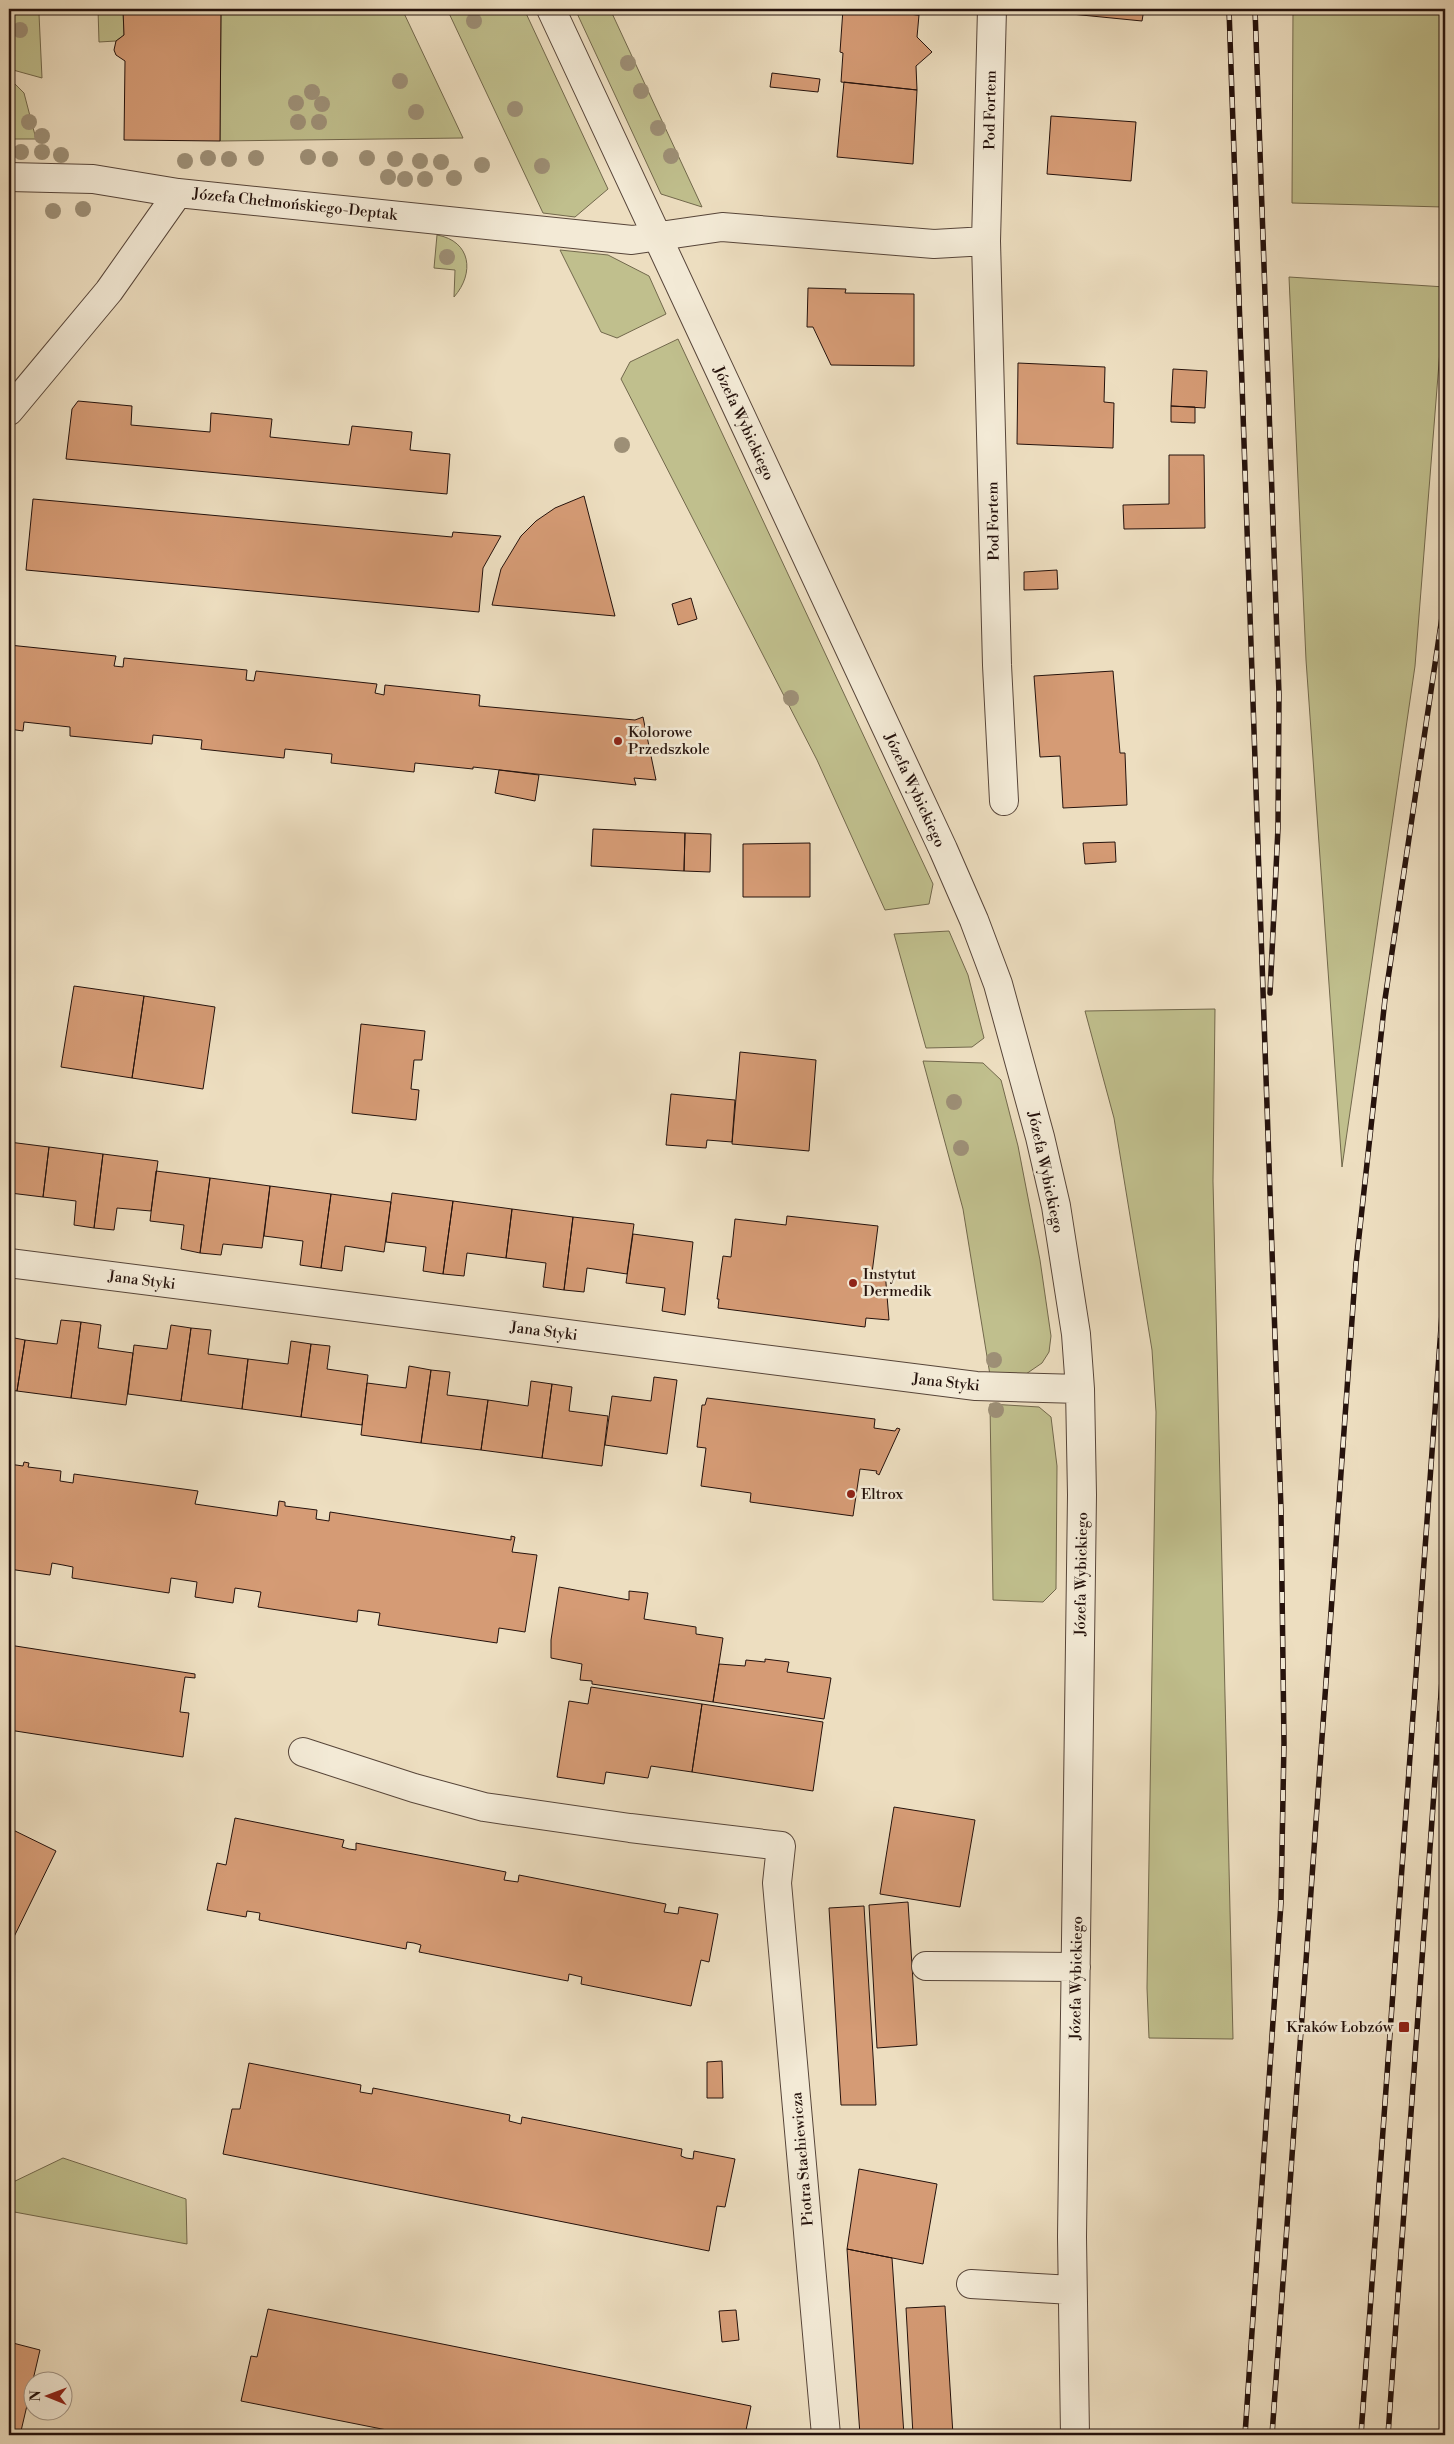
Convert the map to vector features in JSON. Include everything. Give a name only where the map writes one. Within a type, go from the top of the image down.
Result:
[{"type":"street","name":"Józefa Wybickiego","points":[[551,9],[943,849],[974,920],[998,984],[1040,1137],[1056,1206],[1076,1334],[1080,1389],[1081,1600],[1072,2290],[1075,2435]]},
{"type":"street","name":"Pod Fortem","points":[[992,9],[986,241],[997,664],[1004,801]]},
{"type":"street","points":[[9,177],[93,179],[178,193]]},
{"type":"street","name":"Józefa Chełmońskiego-Deptak","points":[[9,411],[109,291],[178,193],[632,240],[657,236]]},
{"type":"street","points":[[657,236],[722,227],[934,244],[986,241]]},
{"type":"street","name":"Jana Styki","points":[[9,1263],[976,1386],[1080,1389]]},
{"type":"street","name":"Piotra Stachiewicza","points":[[302,1752],[414,1788],[484,1807],[638,1829],[781,1846],[777,1883],[826,2435]]},
{"type":"street","points":[[926,1966],[1076,1967]]},
{"type":"street","points":[[971,2284],[1072,2290]]},
{"type":"shaded area","points":[[9,9],[44,9],[39,14],[42,78],[13,70],[9,66]]},
{"type":"shaded area","points":[[98,9],[123,9],[124,35],[116,41],[99,42]]},
{"type":"shaded area","points":[[221,9],[402,9],[463,138],[220,141]]},
{"type":"shaded area","points":[[447,9],[524,9],[608,189],[575,217],[543,213]]},
{"type":"shaded area","points":[[575,9],[610,9],[702,207],[661,194]]},
{"type":"shaded area","points":[[1293,9],[1445,9],[1443,207],[1292,203]]},
{"type":"shaded area","points":[[9,78],[24,93],[36,139],[9,139]]},
{"type":"shaded area","points":[[437,235],[448,238],[457,244],[463,251],[466,259],[465,278],[461,288],[454,297],[455,270],[434,268]]},
{"type":"shaded area","points":[[560,250],[608,255],[649,276],[666,314],[617,338],[601,332]]},
{"type":"shaded area","points":[[1289,277],[1445,287],[1415,666],[1342,1167],[1306,660]]},
{"type":"shaded area","points":[[678,339],[933,884],[929,904],[885,910],[817,760],[621,379],[630,362]]},
{"type":"shaded area","points":[[949,931],[968,975],[984,1038],[972,1047],[926,1048],[894,934]]},
{"type":"shaded area","points":[[1215,1009],[1213,1181],[1233,2039],[1149,2038],[1147,1988],[1156,1412],[1152,1350],[1114,1118],[1085,1011]]},
{"type":"shaded area","points":[[923,1061],[983,1063],[1001,1080],[1018,1146],[1040,1260],[1051,1336],[1049,1352],[1042,1363],[1026,1374],[990,1375],[963,1209]]},
{"type":"shaded area","points":[[990,1404],[1039,1407],[1051,1417],[1057,1466],[1056,1589],[1043,1602],[993,1600]]},
{"type":"shaded area","points":[[63,2158],[186,2199],[187,2244],[9,2211],[9,2184]]},
{"type":"building","points":[[123,9],[221,9],[220,141],[124,140],[125,61],[116,55],[114,50],[116,41],[124,35]]},
{"type":"building","points":[[843,9],[919,15],[917,37],[932,52],[916,66],[917,90],[841,82],[843,53],[840,52]]},
{"type":"building","points":[[860,9],[919,9],[919,15]]},
{"type":"building","points":[[1061,9],[1144,9],[1142,21],[1061,13]]},
{"type":"building","points":[[772,73],[820,79],[818,92],[770,87]]},
{"type":"building","points":[[844,82],[917,90],[913,164],[837,157]]},
{"type":"building","points":[[1051,116],[1136,122],[1131,181],[1047,174]]},
{"type":"building","points":[[808,288],[846,289],[845,293],[914,294],[914,366],[831,365],[813,327],[807,327]]},
{"type":"building","points":[[1018,363],[1105,367],[1104,402],[1114,403],[1113,448],[1017,444]]},
{"type":"building","points":[[1173,369],[1207,371],[1205,408],[1171,406]]},
{"type":"building","points":[[78,401],[132,406],[131,425],[210,432],[211,413],[272,419],[270,437],[349,445],[352,426],[412,432],[410,450],[450,454],[447,494],[66,459],[72,409]]},
{"type":"building","points":[[1171,406],[1195,407],[1195,423],[1171,422]]},
{"type":"building","points":[[1169,455],[1204,455],[1205,528],[1124,529],[1123,505],[1169,504]]},
{"type":"building","points":[[584,496],[615,616],[492,605],[501,569],[521,536],[536,521],[555,508]]},
{"type":"building","points":[[33,499],[452,537],[453,532],[501,536],[483,568],[479,612],[26,570]]},
{"type":"building","points":[[1057,570],[1058,589],[1024,590],[1024,572]]},
{"type":"building","points":[[691,598],[697,619],[678,625],[672,604]]},
{"type":"building","points":[[9,645],[116,656],[114,666],[123,667],[124,658],[247,670],[246,680],[254,681],[256,671],[377,684],[375,693],[384,695],[385,685],[480,695],[479,706],[635,720],[643,717],[656,780],[634,778],[636,785],[473,767],[473,769],[415,763],[414,772],[331,763],[332,754],[285,749],[284,758],[201,749],[202,740],[153,735],[152,744],[70,736],[70,727],[24,722],[23,731],[9,729]]},
{"type":"building","points":[[1113,671],[1120,753],[1125,753],[1127,805],[1063,808],[1060,756],[1040,757],[1034,676]]},
{"type":"building","points":[[499,770],[539,775],[535,801],[495,793]]},
{"type":"building","points":[[593,829],[685,833],[684,871],[591,866]]},
{"type":"building","points":[[685,833],[711,834],[710,872],[684,871]]},
{"type":"building","points":[[1115,842],[1116,862],[1085,864],[1083,843]]},
{"type":"building","points":[[810,843],[810,897],[743,897],[743,844]]},
{"type":"building","points":[[74,986],[144,996],[132,1078],[61,1067]]},
{"type":"building","points":[[144,996],[215,1007],[203,1089],[132,1078]]},
{"type":"building","points":[[361,1024],[425,1031],[422,1060],[414,1060],[411,1089],[419,1090],[416,1120],[352,1113]]},
{"type":"building","points":[[740,1052],[816,1060],[809,1151],[732,1144]]},
{"type":"building","points":[[671,1094],[735,1100],[732,1142],[707,1140],[706,1148],[666,1145]]},
{"type":"building","points":[[9,1142],[49,1147],[43,1197],[10,1193],[9,1198]]},
{"type":"building","points":[[49,1147],[103,1154],[94,1228],[74,1225],[76,1201],[43,1197]]},
{"type":"building","points":[[103,1154],[158,1161],[151,1211],[117,1208],[114,1230],[94,1228]]},
{"type":"building","points":[[156,1171],[210,1178],[200,1253],[181,1249],[184,1225],[150,1221]]},
{"type":"building","points":[[210,1178],[270,1186],[262,1248],[223,1244],[221,1255],[200,1253]]},
{"type":"building","points":[[270,1186],[331,1194],[321,1268],[300,1265],[303,1241],[264,1236]]},
{"type":"building","points":[[392,1193],[453,1201],[443,1274],[423,1271],[426,1247],[386,1242]]},
{"type":"building","points":[[331,1194],[391,1202],[384,1252],[345,1246],[342,1271],[321,1268]]},
{"type":"building","points":[[453,1201],[512,1209],[506,1258],[467,1253],[464,1276],[443,1274]]},
{"type":"building","points":[[512,1209],[573,1217],[564,1290],[543,1287],[546,1263],[506,1258]]},
{"type":"building","points":[[787,1216],[878,1226],[872,1273],[882,1275],[881,1271],[885,1271],[889,1320],[866,1318],[865,1327],[718,1308],[719,1299],[717,1299],[723,1256],[731,1257],[735,1219],[786,1225]]},
{"type":"building","points":[[573,1217],[634,1224],[627,1274],[587,1268],[584,1292],[564,1290]]},
{"type":"building","points":[[633,1234],[693,1242],[685,1315],[662,1311],[665,1288],[626,1283]]},
{"type":"building","points":[[61,1320],[81,1322],[71,1398],[17,1391],[25,1340],[57,1344]]},
{"type":"building","points":[[81,1322],[101,1325],[98,1348],[133,1353],[126,1405],[71,1398]]},
{"type":"building","points":[[171,1325],[191,1328],[181,1401],[128,1394],[134,1345],[167,1349]]},
{"type":"building","points":[[191,1328],[211,1330],[208,1354],[248,1359],[242,1409],[181,1401]]},
{"type":"building","points":[[9,1337],[25,1340],[17,1391],[9,1390]]},
{"type":"building","points":[[291,1341],[311,1344],[301,1417],[242,1409],[248,1359],[288,1364]]},
{"type":"building","points":[[311,1344],[330,1346],[327,1369],[368,1375],[362,1425],[301,1417]]},
{"type":"building","points":[[409,1366],[431,1370],[421,1443],[361,1435],[367,1383],[406,1388]]},
{"type":"building","points":[[431,1370],[450,1372],[447,1395],[488,1400],[481,1450],[421,1443]]},
{"type":"building","points":[[654,1377],[677,1380],[667,1454],[605,1445],[612,1396],[651,1401]]},
{"type":"building","points":[[531,1381],[552,1384],[542,1458],[481,1450],[488,1400],[528,1406]]},
{"type":"building","points":[[552,1384],[572,1387],[569,1411],[608,1416],[602,1466],[542,1458]]},
{"type":"building","points":[[707,1398],[875,1419],[874,1428],[895,1431],[897,1428],[900,1429],[879,1475],[876,1473],[877,1471],[860,1469],[853,1516],[750,1502],[751,1493],[701,1486],[706,1448],[697,1447],[702,1405],[705,1405]]},
{"type":"building","points":[[24,1462],[29,1463],[28,1467],[61,1471],[60,1481],[73,1483],[74,1474],[198,1491],[195,1504],[277,1516],[279,1501],[285,1502],[285,1506],[317,1510],[316,1519],[329,1521],[330,1512],[511,1540],[511,1536],[515,1537],[512,1552],[537,1555],[525,1632],[499,1628],[497,1643],[378,1625],[380,1613],[358,1610],[357,1622],[258,1607],[261,1592],[235,1588],[233,1603],[195,1597],[197,1582],[171,1578],[169,1593],[72,1578],[73,1567],[52,1563],[50,1575],[9,1569],[9,1464],[23,1466]]},
{"type":"building","points":[[559,1587],[629,1600],[629,1591],[648,1593],[644,1619],[696,1627],[696,1634],[723,1638],[713,1702],[592,1684],[592,1681],[580,1680],[582,1664],[551,1658],[551,1640]]},
{"type":"building","points":[[9,1645],[195,1674],[195,1678],[185,1677],[183,1690],[180,1712],[189,1713],[183,1757],[9,1730]]},
{"type":"building","points":[[765,1659],[789,1662],[787,1672],[831,1678],[824,1719],[713,1702],[719,1664],[745,1666],[746,1660],[765,1662]]},
{"type":"building","points":[[591,1687],[702,1704],[692,1772],[651,1766],[648,1778],[606,1772],[604,1784],[557,1777],[569,1701],[588,1704]]},
{"type":"building","points":[[702,1704],[823,1722],[813,1791],[692,1772]]},
{"type":"building","points":[[894,1807],[975,1820],[960,1907],[880,1894]]},
{"type":"building","points":[[235,1818],[344,1840],[342,1847],[349,1849],[356,1850],[356,1843],[506,1872],[504,1880],[518,1882],[519,1875],[666,1904],[664,1912],[678,1914],[679,1907],[718,1914],[709,1962],[701,1960],[691,2006],[581,1984],[582,1977],[569,1974],[568,1981],[419,1952],[421,1945],[414,1943],[407,1942],[406,1949],[259,1920],[260,1913],[247,1911],[246,1917],[207,1910],[217,1863],[226,1865]]},
{"type":"building","points":[[9,1828],[56,1851],[9,1947]]},
{"type":"building","points":[[908,1902],[917,2045],[877,2048],[869,1905]]},
{"type":"building","points":[[864,1906],[876,2105],[841,2105],[829,1908]]},
{"type":"building","points":[[722,2061],[723,2098],[707,2098],[707,2062]]},
{"type":"building","points":[[249,2063],[361,2085],[360,2092],[372,2094],[373,2088],[510,2115],[509,2121],[521,2124],[522,2117],[682,2149],[681,2156],[686,2158],[693,2159],[694,2151],[735,2159],[725,2207],[717,2206],[709,2251],[223,2154],[232,2109],[240,2109]]},
{"type":"building","points":[[859,2169],[937,2184],[923,2264],[847,2249]]},
{"type":"building","points":[[847,2249],[892,2258],[904,2435],[860,2435]]},
{"type":"building","points":[[945,2306],[953,2435],[913,2435],[906,2308]]},
{"type":"building","points":[[268,2309],[751,2406],[745,2435],[412,2435],[241,2401],[251,2356],[257,2357]]},
{"type":"building","points":[[736,2310],[739,2340],[722,2342],[719,2311]]},
{"type":"building","points":[[9,2342],[40,2350],[35,2372],[22,2372],[23,2422],[21,2431],[23,2435],[9,2435]]},
{"type":"railway","points":[[1229,9],[1281,1510],[1284,1743],[1281,1903],[1245,2435]]},
{"type":"railway","points":[[1255,9],[1279,694],[1278,828],[1270,993]]},
{"type":"railway","points":[[1272,2435],[1356,1264],[1385,999],[1445,597]]},
{"type":"railway","points":[[1361,2435],[1445,1272]]},
{"type":"railway","points":[[1388,2435],[1445,1638]]},
{"type":"place","name":"Kolorowe Przedszkole","points":[[618,741]]},
{"type":"place","name":"Instytut Dermedik","points":[[853,1283]]},
{"type":"place","name":"Eltrox","points":[[851,1494]]},
{"type":"place","name":"Kraków Łobzów","points":[[1404,2027]]}]
